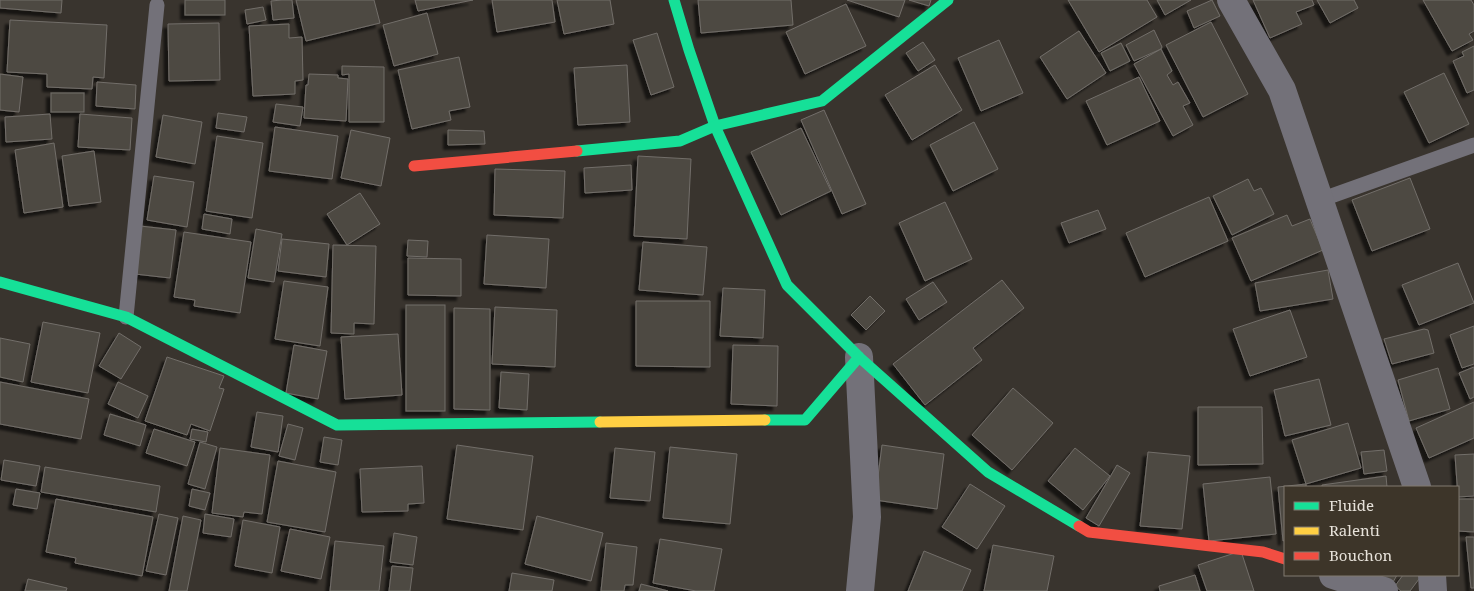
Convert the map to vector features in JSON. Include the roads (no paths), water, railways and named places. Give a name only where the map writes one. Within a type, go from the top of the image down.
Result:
[{"type":"street","points":[[674,0],[715,126],[787,285],[859,357],[988,472],[1089,532],[1263,552],[1284,559]]},
{"type":"street","points":[[414,166],[680,141],[715,126],[822,101],[948,0]]},
{"type":"street","points":[[1231,0],[1282,90],[1417,486]]},
{"type":"street","points":[[0,282],[126,317],[337,425],[804,420],[859,357]]},
{"type":"street","points":[[859,357],[867,517],[860,591]]},
{"type":"street","points":[[1336,576],[1384,591]]},
{"type":"street","points":[[1432,576],[1433,591]]},
{"type":"lane","points":[[126,317],[157,5]]},
{"type":"lane","points":[[1320,200],[1474,146]]}]
